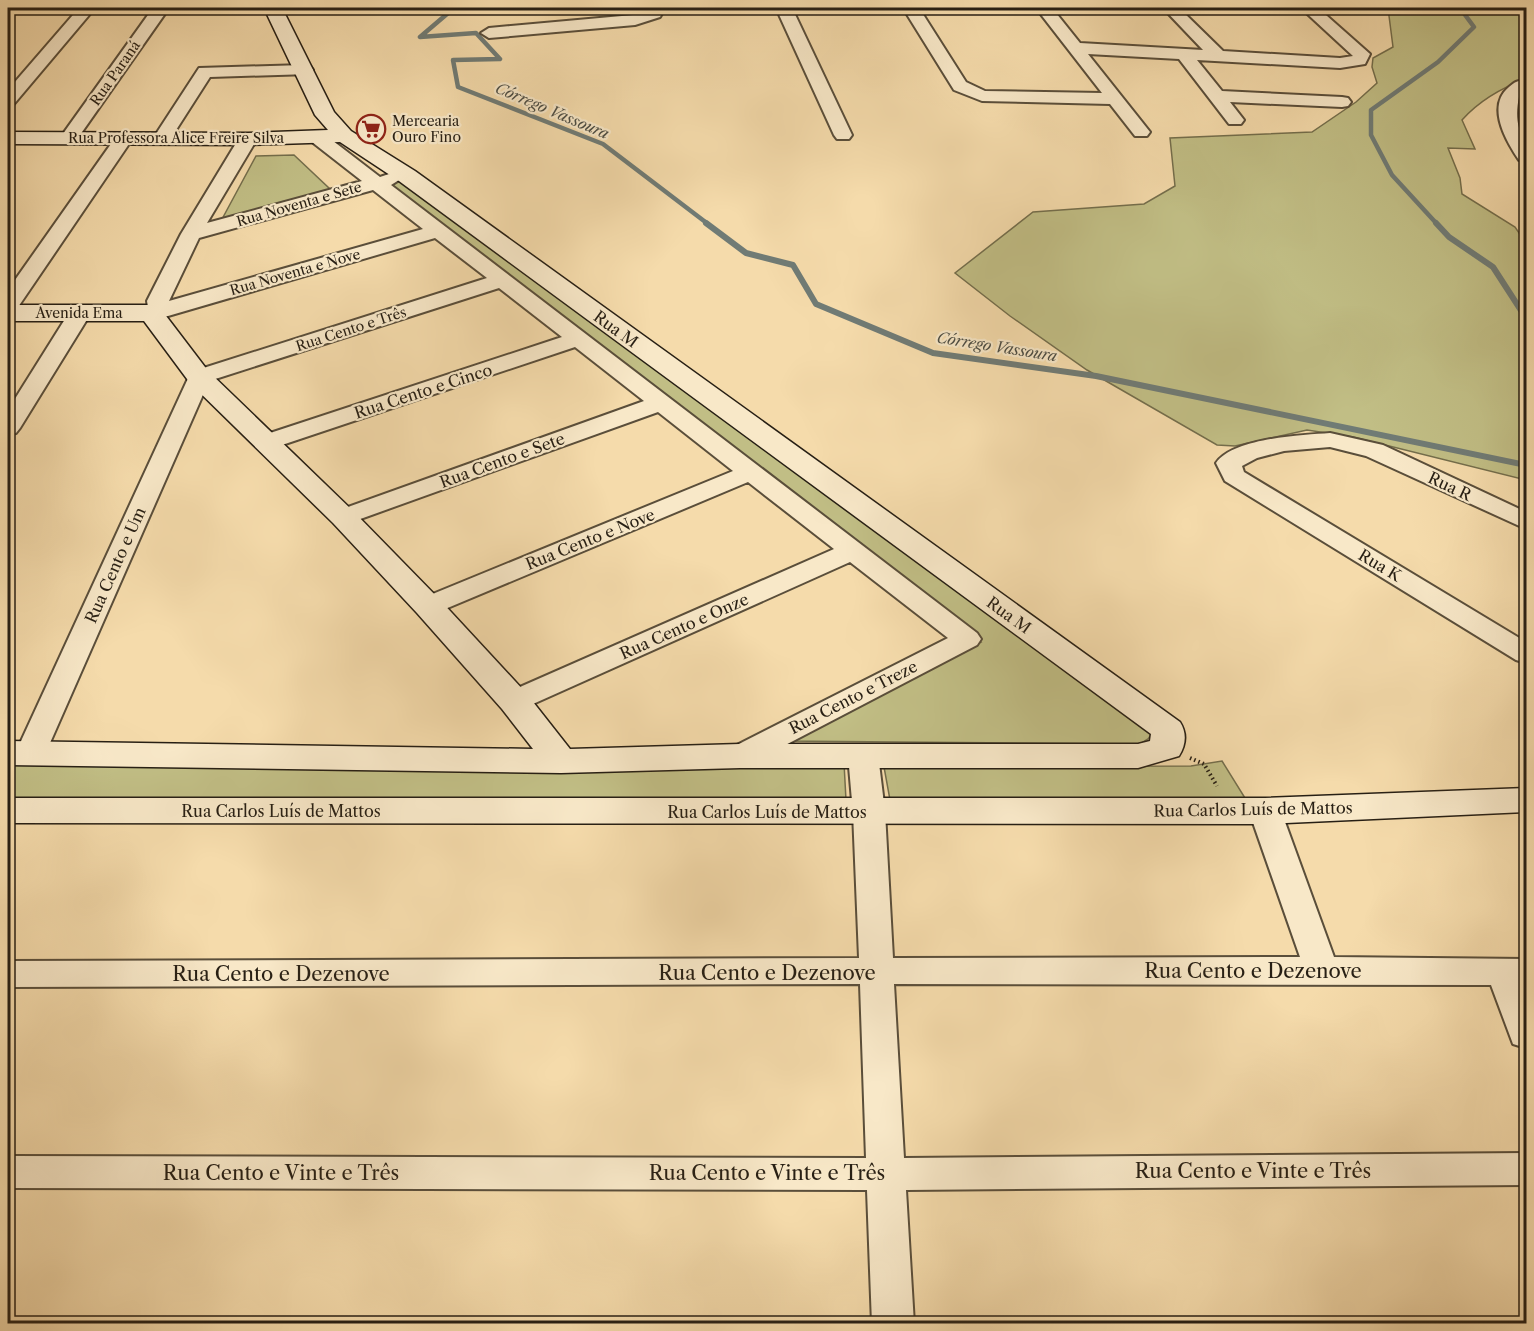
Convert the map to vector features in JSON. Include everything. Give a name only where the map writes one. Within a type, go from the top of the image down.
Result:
[{"type":"street","points":[[8,100],[87,8]]},
{"type":"street","name":"Rua Paraná","points":[[69,138],[161,8]]},
{"type":"street","points":[[273,8],[325,115],[331,136]]},
{"type":"street","points":[[784,8],[843,135]]},
{"type":"street","points":[[911,8],[960,86],[982,96],[1117,99]]},
{"type":"street","points":[[1044,8],[1141,132]]},
{"type":"street","points":[[1171,8],[1218,56]]},
{"type":"street","points":[[1077,48],[1340,63],[1359,60],[1362,54],[1309,8]]},
{"type":"street","points":[[489,33],[635,20],[647,18],[657,9]]},
{"type":"street","points":[[1184,54],[1235,120]]},
{"type":"street","points":[[163,137],[205,72],[304,70]]},
{"type":"street","points":[[1523,147],[1507,119],[1510,95],[1524,85]]},
{"type":"street","points":[[1216,96],[1342,102]]},
{"type":"street","name":"Rua Professora Alice Freire Silva","points":[[8,138],[248,139],[331,136]]},
{"type":"street","name":"Rua M","points":[[331,136],[407,176],[1168,730],[1167,748]]},
{"type":"street","name":"Rua M","points":[[331,136],[376,182],[967,639]]},
{"type":"street","points":[[8,305],[124,138]]},
{"type":"street","points":[[248,139],[191,234],[158,301],[155,312],[199,377],[343,517],[428,606],[514,701],[561,761]]},
{"type":"street","name":"Rua Noventa e Sete","points":[[191,234],[376,182],[407,176]]},
{"type":"street","name":"Rua Noventa e Nove","points":[[155,312],[439,231]]},
{"type":"street","name":"Rua Cento e Três","points":[[199,377],[503,280]]},
{"type":"street","name":"Avenida Ema","points":[[8,313],[155,312]]},
{"type":"street","points":[[8,428],[80,313]]},
{"type":"street","name":"Rua Cento e Cinco","points":[[267,442],[579,339]]},
{"type":"street","name":"Rua Cento e Um","points":[[19,752],[199,377]]},
{"type":"street","name":"Rua Cento e Sete","points":[[343,517],[662,403]]},
{"type":"street","name":"Rua R","points":[[1234,476],[1228,463],[1248,453],[1284,444],[1330,440],[1374,450],[1527,521]]},
{"type":"street","name":"Rua Cento e Nove","points":[[428,606],[751,472]]},
{"type":"street","name":"Rua K","points":[[1234,476],[1527,654]]},
{"type":"street","name":"Rua Cento e Onze","points":[[514,701],[853,551]]},
{"type":"street","name":"Rua Cento e Treze","points":[[740,756],[967,639]]},
{"type":"street","points":[[19,752],[561,761],[740,756],[1138,756],[1167,748]]},
{"type":"street","points":[[863,755],[869,812],[884,1174],[893,1323]]},
{"type":"street","name":"Rua Carlos Luís de Mattos","points":[[8,811],[1249,812],[1527,800]]},
{"type":"street","points":[[1249,812],[1322,970]]},
{"type":"street","name":"Rua Cento e Dezenove","points":[[8,974],[1322,970],[1515,972]]},
{"type":"street","points":[[1515,972],[1527,1034]]},
{"type":"street","name":"Rua Cento e Vinte e Três","points":[[8,1172],[884,1174],[1527,1169]]},
{"type":"path","points":[[1167,748],[1204,764],[1249,812]]},
{"type":"shaded area","points":[[1388,8],[1526,8],[1526,79],[1491,95],[1462,120],[1475,149],[1448,148],[1460,178],[1462,194],[1515,227],[1526,243],[1526,480],[1353,437],[1307,430],[1235,446],[1217,445],[1087,370],[1010,316],[955,273],[1033,212],[1144,204],[1175,186],[1170,138],[1312,132],[1356,102],[1377,83],[1372,67],[1373,58],[1393,47]]},
{"type":"shaded area","points":[[294,155],[331,190],[221,221],[256,156]]},
{"type":"shaded area","points":[[404,180],[1156,728],[1148,739],[1140,744],[780,741],[981,642],[383,186]]},
{"type":"shaded area","points":[[1222,761],[1245,798],[890,800],[884,767],[1191,766]]},
{"type":"shaded area","points":[[8,763],[844,763],[846,800],[8,800]]},
{"type":"waterway","name":"Córrego Vassoura","points":[[454,8],[420,37],[476,33],[500,59],[453,60],[458,87],[603,144],[708,224]]},
{"type":"waterway","points":[[1437,224],[1392,175],[1371,135],[1371,110],[1438,62],[1474,27],[1460,8]]},
{"type":"waterway","name":"Córrego Vassoura","points":[[706,223],[746,253],[793,265],[816,304],[933,353],[1096,376],[1526,465]]},
{"type":"waterway","points":[[1436,223],[1449,237],[1493,267],[1526,318]]},
{"type":"place","name":"Mercearia Ouro Fino","points":[[371,129]]}]
